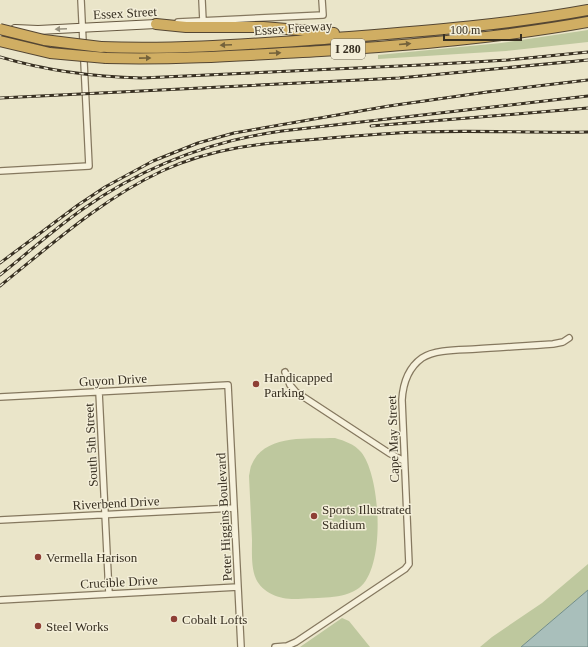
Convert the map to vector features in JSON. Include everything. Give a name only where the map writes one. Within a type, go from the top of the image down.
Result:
[{"type":"highway","name":"Essex Freeway","points":[[0,28],[44,40],[101,47],[209,46],[349,37],[501,23],[588,10]]},
{"type":"highway","name":"Essex Freeway","points":[[2,42],[50,53],[106,58],[199,57],[347,49],[501,34],[588,22]]},
{"type":"highway","points":[[156,24],[186,27],[271,28],[333,33],[349,37]]},
{"type":"street","points":[[0,171],[89,166],[81,0]]},
{"type":"street","points":[[202,0],[203,21]]},
{"type":"street","name":"Essex Street","points":[[0,28],[32,30],[83,28],[323,15],[322,0]]},
{"type":"street","name":"Cape May Street","points":[[275,647],[287,646],[296,642],[407,567],[409,564],[402,400],[403,387],[407,375],[422,358],[430,354],[452,350],[553,344],[563,342],[569,338]]},
{"type":"street","points":[[285,372],[290,385],[296,392],[389,453],[404,461]]},
{"type":"street","name":"Guyon Drive","points":[[0,396],[228,385]]},
{"type":"street","name":"Peter Higgins Boulevard","points":[[228,385],[241,647]]},
{"type":"street","name":"South 5th Street","points":[[99,392],[109,594]]},
{"type":"street","name":"Riverbend Drive","points":[[0,520],[234,508]]},
{"type":"street","name":"Crucible Drive","points":[[0,600],[238,587]]},
{"type":"green space","points":[[588,30],[588,42],[506,51],[378,59],[378,55],[501,43]]},
{"type":"green space","name":"Sports Illustrated Stadium","points":[[335,438],[358,449],[368,464],[373,481],[378,522],[374,562],[368,577],[359,588],[353,592],[322,598],[292,599],[274,595],[263,589],[256,579],[253,570],[249,476],[251,465],[258,454],[267,447],[277,443],[288,440]]},
{"type":"green space","points":[[588,564],[588,590],[521,647],[480,647],[492,637],[542,603]]},
{"type":"green space","points":[[342,618],[349,621],[370,647],[300,647]]},
{"type":"water","points":[[588,590],[588,647],[521,647]]},
{"type":"railway","points":[[0,57],[53,70],[106,76],[142,78],[508,60],[588,52]]},
{"type":"railway","points":[[0,98],[399,78],[588,60]]},
{"type":"railway","points":[[0,263],[78,205],[105,187],[153,161],[198,143],[234,133],[389,106],[588,80]]},
{"type":"railway","points":[[0,275],[62,225],[106,194],[153,168],[203,149],[282,131],[588,96]]},
{"type":"railway","points":[[371,126],[588,108]]},
{"type":"railway","points":[[0,286],[98,209],[140,182],[181,163],[220,151],[278,142],[395,133],[462,131],[588,132]]},
{"type":"place","name":"Handicapped Parking","points":[[256,384]]},
{"type":"place","name":"Sports Illustrated Stadium","points":[[314,516]]},
{"type":"place","name":"Vermella Harison","points":[[38,557]]},
{"type":"place","name":"Cobalt Lofts","points":[[174,619]]},
{"type":"place","name":"Steel Works","points":[[38,626]]}]
